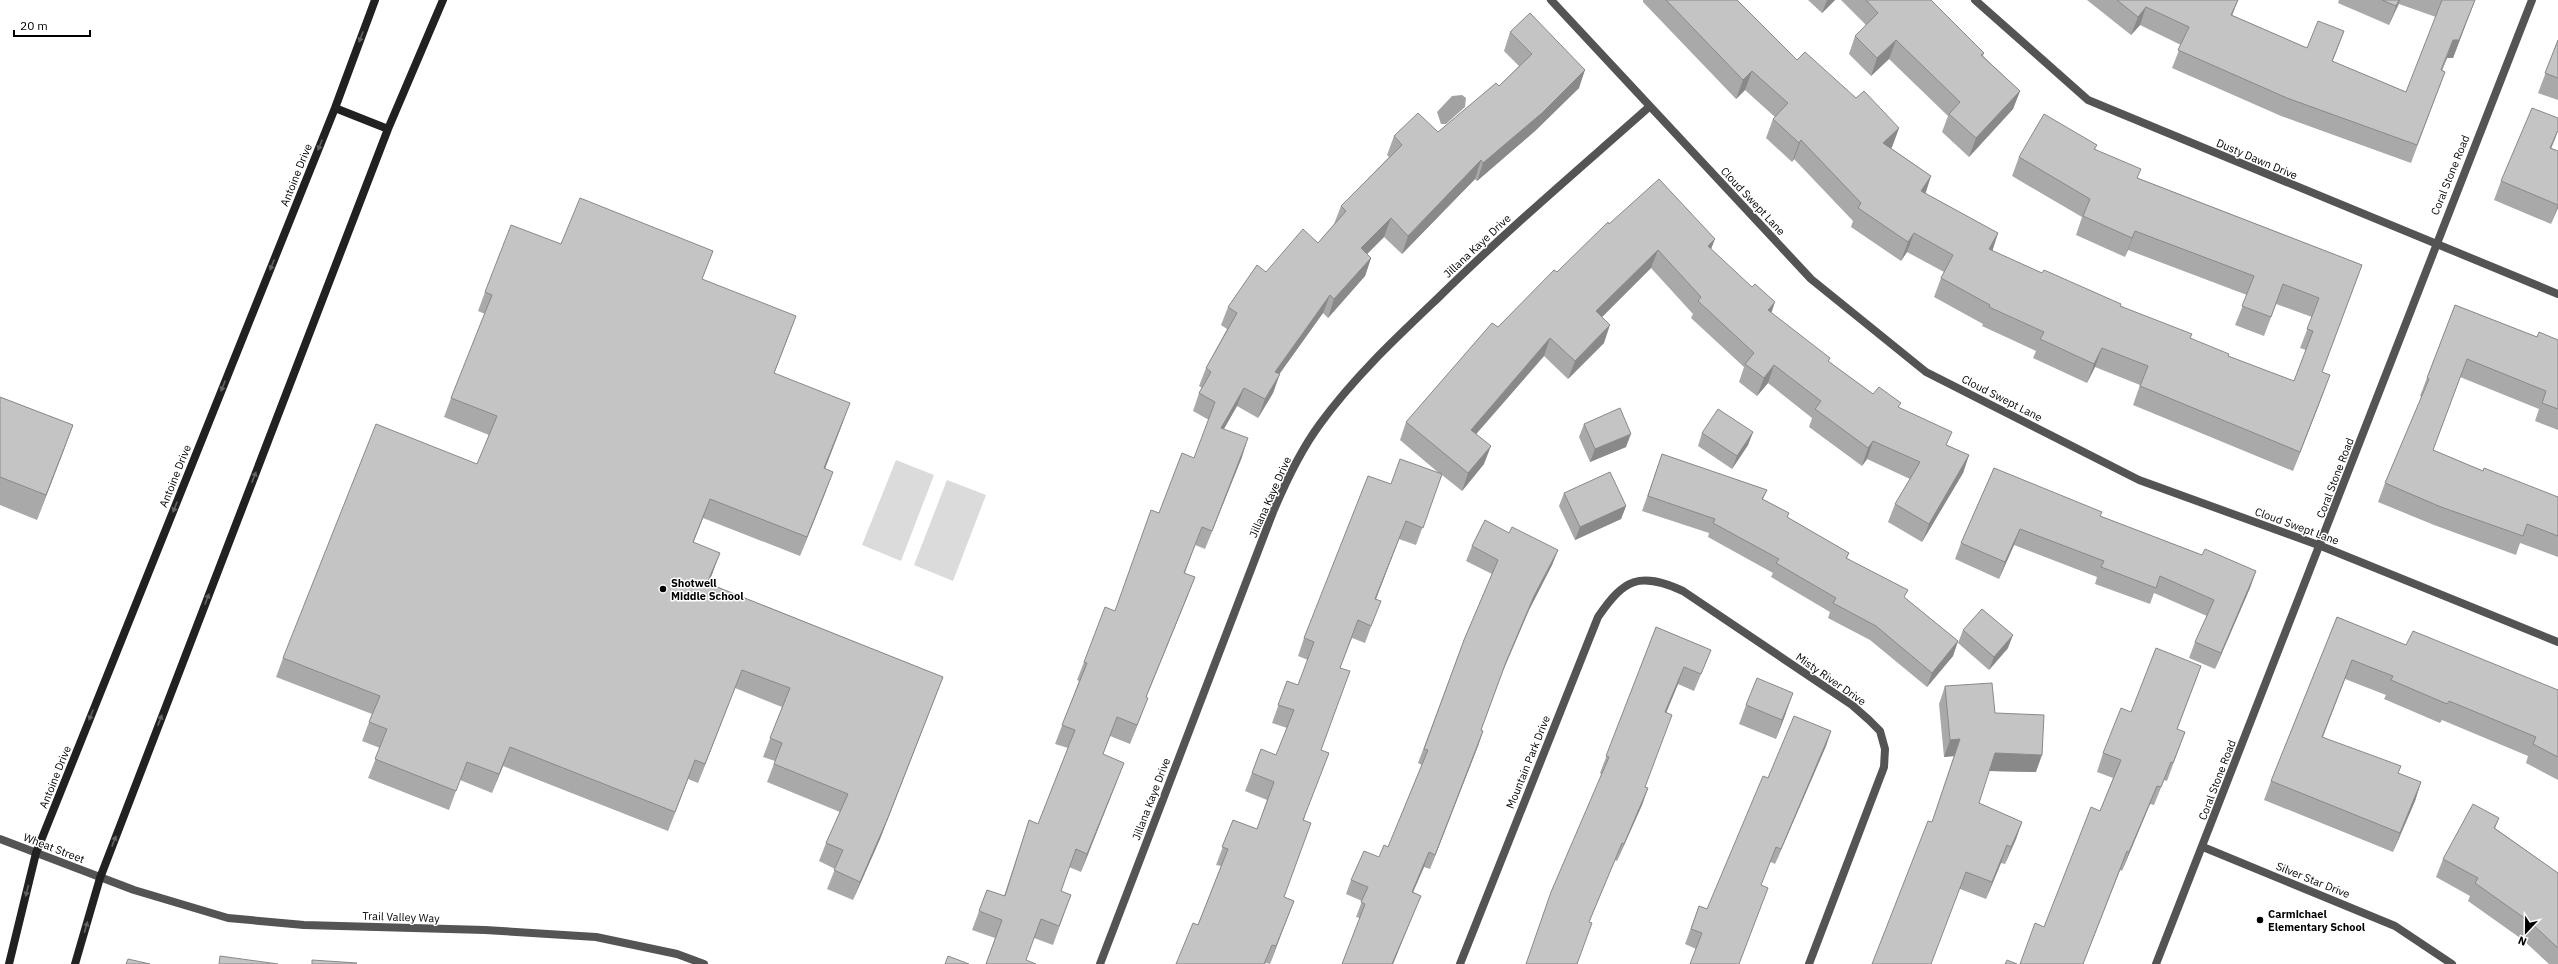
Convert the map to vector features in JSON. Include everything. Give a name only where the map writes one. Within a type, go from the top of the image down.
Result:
[{"type":"main road","name":"Antoine Drive","points":[[9,964],[36,853],[335,108],[375,0]]},
{"type":"main road","points":[[76,964],[100,878],[388,129],[443,0]]},
{"type":"main road","points":[[335,108],[388,129]]},
{"type":"street","name":"Cloud Swept Lane","points":[[1551,0],[1812,279],[1926,372],[2139,480],[2321,546],[2558,642]]},
{"type":"street","name":"Dusty Dawn Drive","points":[[1976,0],[2088,100],[2558,294]]},
{"type":"street","name":"Coral Stone Road","points":[[2156,964],[2321,546],[2434,244],[2532,0]]},
{"type":"street","name":"Jillana Kaye Drive","points":[[1100,964],[1273,512],[1301,453],[1320,424],[1341,397],[1388,346],[1486,251],[1650,107]]},
{"type":"street","name":"Mountain Park Drive","points":[[1460,964],[1598,617],[1613,594],[1635,581]]},
{"type":"street","name":"Misty River Drive","points":[[1635,581],[1665,582],[1683,591],[1852,705],[1880,731],[1885,749],[1884,767],[1809,964]]},
{"type":"street","name":"Wheat Street","points":[[0,839],[100,878]]},
{"type":"street","name":"Silver Star Drive","points":[[2203,847],[2395,926],[2452,964]]},
{"type":"street","name":"Trail Valley Way","points":[[100,878],[155,897],[228,918],[304,925],[485,930],[596,937],[678,954],[704,964]]},
{"type":"shaded area","points":[[1462,95],[1466,98],[1465,107],[1446,124],[1441,124],[1437,112],[1452,96]]},
{"type":"shaded area","points":[[896,460],[934,475],[901,561],[862,545]]},
{"type":"shaded area","points":[[947,480],[986,495],[953,581],[914,565]]},
{"type":"building","points":[[1666,0],[1737,0],[1797,60],[1805,52],[1856,98],[1864,91],[1899,128],[1883,143],[1931,176],[1921,191],[1998,233],[1989,249],[2042,273],[2044,270],[2121,304],[2120,306],[2192,334],[2190,338],[2229,354],[2228,356],[2294,381],[2313,331],[2307,329],[2319,298],[2283,284],[2271,317],[2242,306],[2254,276],[2135,231],[2132,238],[2083,216],[2090,199],[2019,157],[2044,114],[2097,145],[2094,149],[2141,169],[2137,178],[2362,265],[2322,372],[2330,375],[2300,452],[2140,386],[2148,366],[2102,348],[2094,364],[2040,339],[2044,332],[1989,307],[1990,305],[1941,278],[1953,255],[1914,233],[1908,242],[1858,208],[1861,203],[1801,140],[1799,143],[1773,119],[1788,103],[1752,71],[1743,80]]},
{"type":"building","points":[[1866,0],[1931,0],[1984,53],[1981,55],[2020,91],[1976,138],[1949,114],[1960,102],[1896,40],[1877,58],[1855,36],[1878,13]]},
{"type":"building","points":[[2117,0],[2238,0],[2231,15],[2307,48],[2318,21],[2344,31],[2332,61],[2406,92],[2442,0],[2475,0],[2459,40],[2453,40],[2441,70],[2445,72],[2417,145],[2287,98],[2178,50],[2189,27],[2146,7],[2138,17]]},
{"type":"building","points":[[2382,0],[2399,0],[2396,6]]},
{"type":"building","points":[[1530,13],[1585,70],[1542,113],[1483,163],[1481,160],[1408,236],[1391,218],[1361,248],[1371,258],[1334,299],[1330,295],[1275,372],[1280,374],[1265,399],[1244,388],[1221,428],[1248,438],[1212,531],[1202,527],[1184,573],[1195,577],[1146,697],[1148,698],[1137,725],[1117,717],[1103,754],[1124,763],[1087,854],[1076,849],[1061,891],[1071,895],[1059,926],[1041,919],[1026,960],[1036,964],[986,964],[1002,920],[979,911],[987,890],[1005,896],[1029,820],[1038,824],[1075,730],[1062,725],[1087,663],[1084,662],[1105,607],[1115,611],[1151,510],[1159,513],[1182,453],[1194,458],[1215,402],[1199,393],[1211,372],[1206,368],[1237,313],[1228,307],[1257,265],[1266,272],[1303,229],[1318,243],[1346,211],[1341,206],[1402,145],[1394,136],[1418,113],[1438,132],[1496,83],[1499,86],[1532,54],[1510,32]]},
{"type":"building","points":[[2558,40],[2558,78],[2545,73]]},
{"type":"building","points":[[2532,108],[2558,118],[2558,130],[2550,148],[2558,151],[2558,205],[2501,181]]},
{"type":"building","points":[[1659,179],[1715,239],[1708,246],[1752,287],[1755,284],[1775,302],[1768,310],[1830,358],[1828,361],[1873,394],[1879,387],[1901,403],[1898,407],[1952,432],[1946,445],[1969,455],[1929,524],[1895,504],[1920,462],[1873,441],[1868,448],[1815,409],[1821,401],[1774,365],[1764,378],[1745,364],[1754,353],[1698,301],[1701,297],[1658,250],[1596,311],[1610,325],[1575,361],[1550,338],[1471,430],[1491,446],[1468,473],[1406,422],[1492,323],[1498,327],[1554,270],[1557,272],[1608,222],[1609,224]]},
{"type":"building","points":[[580,198],[713,251],[702,279],[796,316],[774,373],[850,403],[824,468],[833,472],[807,537],[710,499],[693,542],[720,553],[707,583],[943,677],[887,820],[860,882],[834,870],[843,850],[826,843],[848,794],[774,764],[782,743],[770,738],[790,688],[742,670],[705,764],[695,760],[675,812],[510,747],[499,774],[467,762],[456,791],[375,759],[387,729],[369,722],[380,696],[283,658],[376,424],[477,464],[497,416],[451,398],[492,295],[485,292],[511,225],[561,244]]},
{"type":"building","points":[[2455,305],[2537,337],[2539,332],[2558,340],[2558,409],[2542,403],[2546,391],[2467,359],[2433,450],[2483,471],[2484,468],[2558,497],[2558,536],[2527,524],[2523,536],[2441,507],[2385,483],[2429,379],[2427,378]]},
{"type":"building","points":[[0,397],[73,425],[46,495],[0,477]]},
{"type":"building","points":[[1620,408],[1631,434],[1595,449],[1584,424]]},
{"type":"building","points":[[1718,409],[1753,432],[1737,456],[1702,433]]},
{"type":"building","points":[[1662,454],[1767,490],[1762,499],[1789,513],[1787,517],[1849,553],[1846,558],[1908,590],[1904,597],[1958,641],[1932,673],[1876,626],[1833,603],[1836,598],[1776,563],[1779,559],[1713,523],[1715,519],[1648,496]]},
{"type":"building","points":[[1400,459],[1442,474],[1423,528],[1406,521],[1375,599],[1381,601],[1371,626],[1358,620],[1340,668],[1350,671],[1321,750],[1329,753],[1303,820],[1311,823],[1284,897],[1294,901],[1276,946],[1272,945],[1264,964],[1176,964],[1193,923],[1198,925],[1228,849],[1222,847],[1233,820],[1257,829],[1274,782],[1252,773],[1261,749],[1276,755],[1294,710],[1278,705],[1287,681],[1298,685],[1314,642],[1304,638],[1368,476],[1391,484]]},
{"type":"building","points":[[1994,468],[2102,512],[2100,516],[2202,555],[2205,549],[2256,571],[2221,653],[2195,642],[2214,600],[2160,576],[2156,588],[2101,567],[2104,561],[2020,529],[2005,562],[1961,543]]},
{"type":"building","points":[[1610,472],[1626,506],[1580,527],[1564,493]]},
{"type":"building","points":[[1485,520],[1509,533],[1512,527],[1558,550],[1534,596],[1506,662],[1481,730],[1483,731],[1435,855],[1429,852],[1412,892],[1421,896],[1392,964],[1342,964],[1365,904],[1361,902],[1368,887],[1351,880],[1364,851],[1379,857],[1384,845],[1388,847],[1428,750],[1424,749],[1464,640],[1498,560],[1472,546]]},
{"type":"building","points":[[1982,609],[2013,635],[1994,657],[1963,630]]},
{"type":"building","points":[[2337,617],[2406,645],[2413,631],[2558,690],[2558,757],[2533,744],[2536,737],[2449,701],[2447,704],[2391,680],[2393,676],[2352,660],[2322,737],[2401,766],[2398,773],[2421,782],[2400,833],[2271,781]]},
{"type":"building","points":[[1656,627],[1711,650],[1701,674],[1684,667],[1665,712],[1672,715],[1645,787],[1648,788],[1624,844],[1622,843],[1589,922],[1592,923],[1577,964],[1526,964],[1551,892],[1609,757],[1606,756]]},
{"type":"building","points":[[2156,648],[2201,666],[2177,729],[2185,732],[2173,763],[2171,762],[2161,787],[2157,786],[2129,852],[2127,851],[2083,964],[2020,964],[2035,923],[2044,927],[2091,807],[2100,811],[2121,760],[2103,753],[2121,708],[2131,712]]},
{"type":"building","points":[[1757,678],[1793,693],[1782,720],[1746,705]]},
{"type":"building","points":[[1992,683],[1995,713],[2044,715],[2042,755],[1995,753],[1979,803],[2022,822],[2011,847],[2007,845],[1992,882],[1966,872],[1931,964],[1872,964],[1928,821],[1932,822],[1960,739],[1950,740],[1945,686]]},
{"type":"building","points":[[1794,716],[1831,731],[1781,849],[1776,847],[1761,885],[1768,888],[1739,964],[1690,964],[1702,933],[1691,929],[1699,906],[1707,909],[1763,776],[1768,778]]},
{"type":"building","points":[[2473,804],[2499,818],[2494,828],[2558,873],[2558,948],[2530,922],[2475,883],[2478,878],[2443,859]]},
{"type":"building","points":[[220,956],[278,964],[219,964]]},
{"type":"building","points":[[948,956],[969,964],[945,964]]},
{"type":"building","points":[[128,959],[150,964],[126,964]]},
{"type":"building","points":[[312,960],[357,963],[312,964]]},
{"type":"building","points":[[2007,960],[2017,964],[2005,964]]},
{"type":"place","name":"Shotwell Middle School","points":[[663,589]]},
{"type":"place","name":"Carmichael Elementary School","points":[[2260,920]]}]
